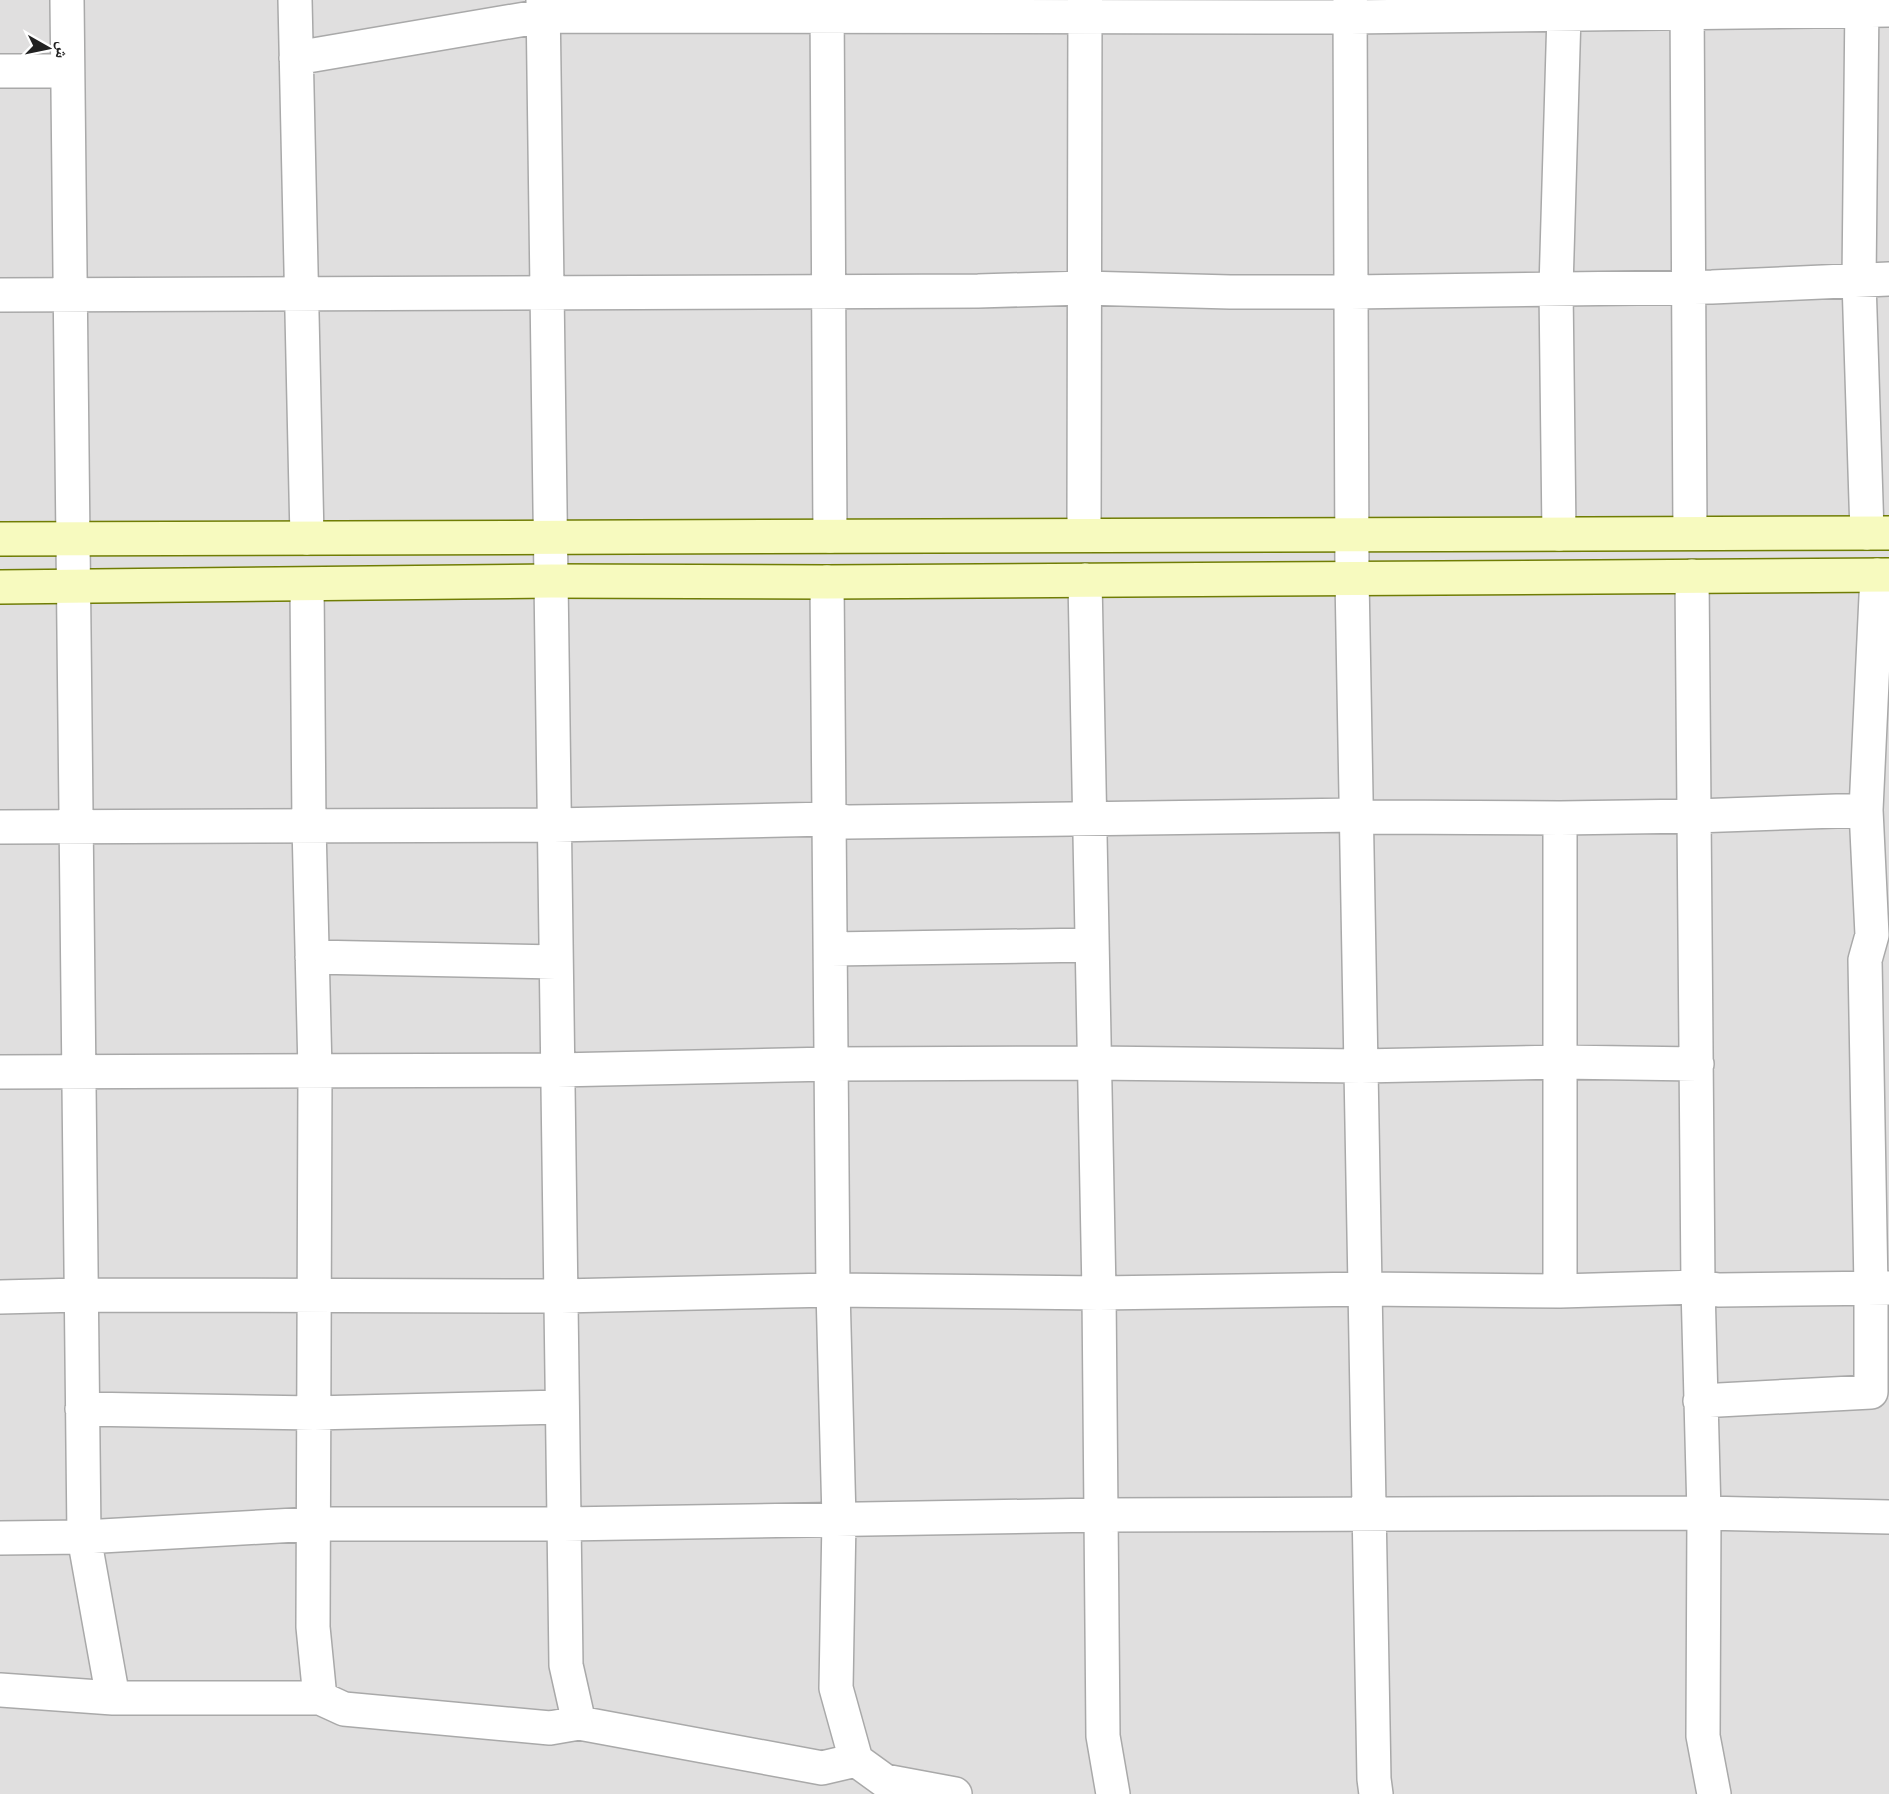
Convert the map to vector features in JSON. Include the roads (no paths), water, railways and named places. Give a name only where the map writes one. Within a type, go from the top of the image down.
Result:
[{"type":"main road","points":[[0,539],[1878,533]]},
{"type":"main road","points":[[0,587],[551,581],[827,582],[1883,575]]},
{"type":"street","points":[[67,0],[84,1537],[113,1698]]},
{"type":"street","points":[[295,0],[307,538]]},
{"type":"street","points":[[297,58],[543,8],[1350,9],[1564,14],[1687,7],[1871,7],[1878,533]]},
{"type":"street","points":[[1687,7],[1690,533]]},
{"type":"street","points":[[543,8],[566,1665],[579,1723]]},
{"type":"street","points":[[827,8],[830,536]]},
{"type":"street","points":[[1084,535],[1085,9]]},
{"type":"street","points":[[1350,9],[1352,578],[1373,1767],[1376,1794]]},
{"type":"street","points":[[1559,534],[1556,288],[1564,14]]},
{"type":"street","points":[[0,72],[67,71]]},
{"type":"street","points":[[0,294],[978,291],[1084,288],[1230,292],[1351,292],[1874,280]]},
{"type":"street","points":[[1700,1401],[1871,1392],[1880,1288],[1865,960],[1880,935],[1866,810],[1883,575]]},
{"type":"street","points":[[1692,576],[1698,1287],[1704,1513],[1703,1736],[1714,1794]]},
{"type":"street","points":[[1085,580],[1099,1293],[1103,1736],[1113,1794]]},
{"type":"street","points":[[827,582],[833,1290],[838,1519],[836,1688],[856,1760],[885,1781],[955,1794]]},
{"type":"street","points":[[307,585],[309,825],[315,1071],[313,1627],[320,1698]]},
{"type":"street","points":[[0,827],[554,825],[829,819],[848,822],[1089,820],[1356,814],[1372,817],[1560,818],[1866,810]]},
{"type":"street","points":[[1560,818],[1560,1291]]},
{"type":"street","points":[[831,949],[1091,945]]},
{"type":"street","points":[[312,957],[556,962]]},
{"type":"street","points":[[0,1072],[558,1070],[831,1064],[1093,1063],[1360,1066],[1560,1062],[1697,1064]]},
{"type":"street","points":[[0,1297],[80,1294],[561,1296],[833,1290],[1099,1293],[1365,1289],[1560,1291],[1698,1287],[1719,1290],[1880,1288]]},
{"type":"street","points":[[82,1409],[315,1413],[562,1407]]},
{"type":"street","points":[[0,1538],[84,1537],[313,1524],[564,1524],[1100,1515],[1704,1513],[1889,1517]]},
{"type":"street","points":[[0,1690],[113,1698],[320,1698],[344,1709],[550,1728],[579,1723],[822,1768],[856,1760]]}]
